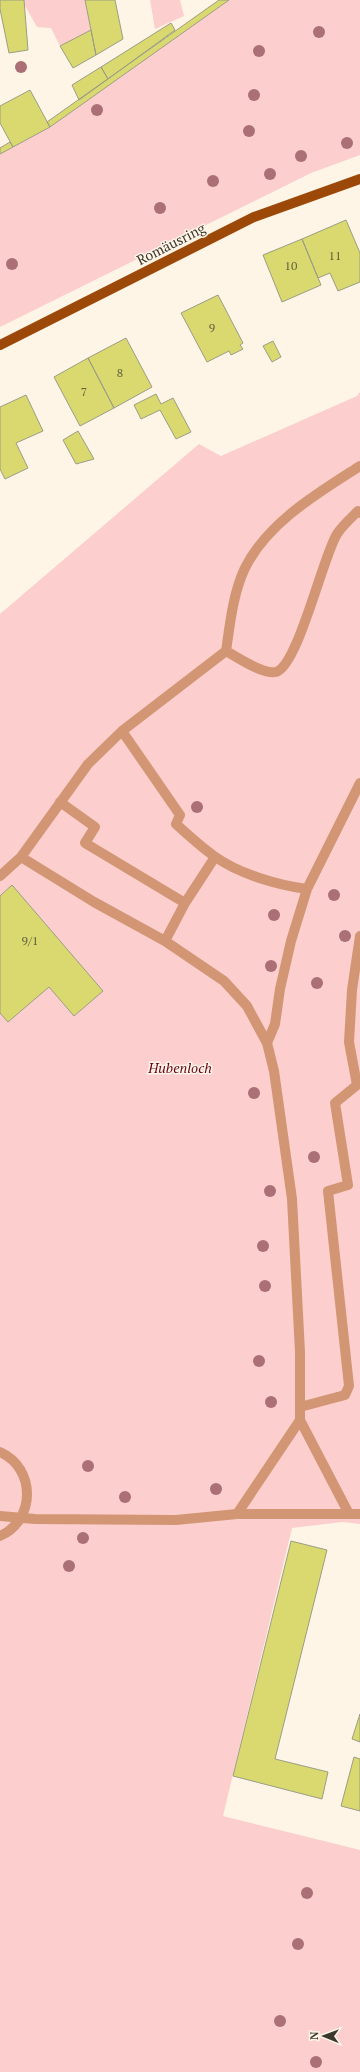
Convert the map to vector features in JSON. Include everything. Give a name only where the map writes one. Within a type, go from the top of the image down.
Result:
[{"type":"main road","name":"Romäusring","points":[[0,345],[254,217],[360,179]]},
{"type":"street","points":[[0,876],[21,857],[88,764],[122,731],[226,651],[238,588],[245,568],[264,541],[286,517],[308,500],[360,466]]},
{"type":"street","points":[[226,651],[250,665],[274,672],[283,668],[297,643],[337,534],[358,511],[360,513]]},
{"type":"street","points":[[122,731],[180,815],[176,824],[215,857],[245,872],[283,886],[307,889]]},
{"type":"street","points":[[267,1043],[276,1024],[280,989],[307,889],[360,783]]},
{"type":"street","points":[[60,802],[95,827],[85,843],[185,903]]},
{"type":"street","points":[[21,857],[94,902],[165,941],[224,980],[248,1006],[267,1043],[274,1071],[292,1199],[300,1352],[300,1420],[348,1512]]},
{"type":"street","points":[[165,941],[185,903],[215,857]]},
{"type":"street","points":[[300,1407],[345,1395],[349,1386],[328,1191],[348,1185],[335,1104],[357,1085],[349,1042],[352,990],[360,936]]},
{"type":"street","points":[[237,1514],[300,1420]]},
{"type":"street","points":[[0,1452],[14,1461],[25,1478],[28,1488],[28,1498],[21,1518],[15,1527],[0,1536]]},
{"type":"street","points":[[0,1516],[21,1518],[176,1520],[237,1514],[348,1512],[360,1514]]},
{"type":"green space","points":[[24,0],[85,0],[91,30],[60,46],[51,28],[37,27],[24,4]]},
{"type":"green space","points":[[150,0],[180,0],[184,16],[155,29]]},
{"type":"green space","points":[[229,0],[360,0],[360,155],[311,173],[0,327],[0,154],[54,124]]},
{"type":"green space","name":"Hubenloch","points":[[360,392],[360,1524],[342,1522],[292,1528],[223,1816],[360,1850],[360,2072],[0,2072],[0,614],[199,444],[221,456],[357,396]]},
{"type":"building","points":[[0,0],[24,0],[28,50],[9,53],[0,9]]},
{"type":"building","points":[[85,0],[115,0],[123,39],[96,55]]},
{"type":"building","points":[[219,0],[229,0],[50,127],[47,122]]},
{"type":"building","points":[[171,23],[175,30],[108,79],[101,67]]},
{"type":"building","points":[[91,30],[96,55],[73,68],[60,46]]},
{"type":"building","points":[[101,67],[108,79],[79,100],[72,85]]},
{"type":"building","points":[[30,90],[50,127],[13,147],[0,123],[0,106]]},
{"type":"building","points":[[10,142],[13,147],[0,154],[0,148]]},
{"type":"building","points":[[346,220],[360,253],[360,282],[338,291],[330,273],[318,278],[302,239]]},
{"type":"building","points":[[302,239],[321,285],[282,302],[263,255]]},
{"type":"building","points":[[218,295],[243,343],[240,345],[243,349],[231,355],[229,351],[207,362],[181,313]]},
{"type":"building","points":[[126,338],[152,387],[114,408],[88,358]]},
{"type":"building","points":[[273,341],[281,357],[272,362],[263,346]]},
{"type":"building","points":[[88,358],[114,408],[80,426],[54,377]]},
{"type":"building","points":[[156,394],[161,404],[173,398],[191,432],[176,439],[160,410],[141,419],[134,405]]},
{"type":"building","points":[[26,395],[43,431],[16,443],[28,468],[5,479],[0,469],[0,407]]},
{"type":"building","points":[[78,431],[94,459],[76,464],[63,440]]},
{"type":"building","points":[[12,885],[103,991],[74,1016],[49,987],[8,1022],[0,1013],[0,896]]},
{"type":"building","points":[[291,1541],[327,1550],[275,1759],[328,1772],[322,1799],[233,1776]]},
{"type":"building","points":[[360,1714],[360,1742],[352,1739]]},
{"type":"building","points":[[354,1757],[360,1759],[360,1811],[341,1806]]}]
